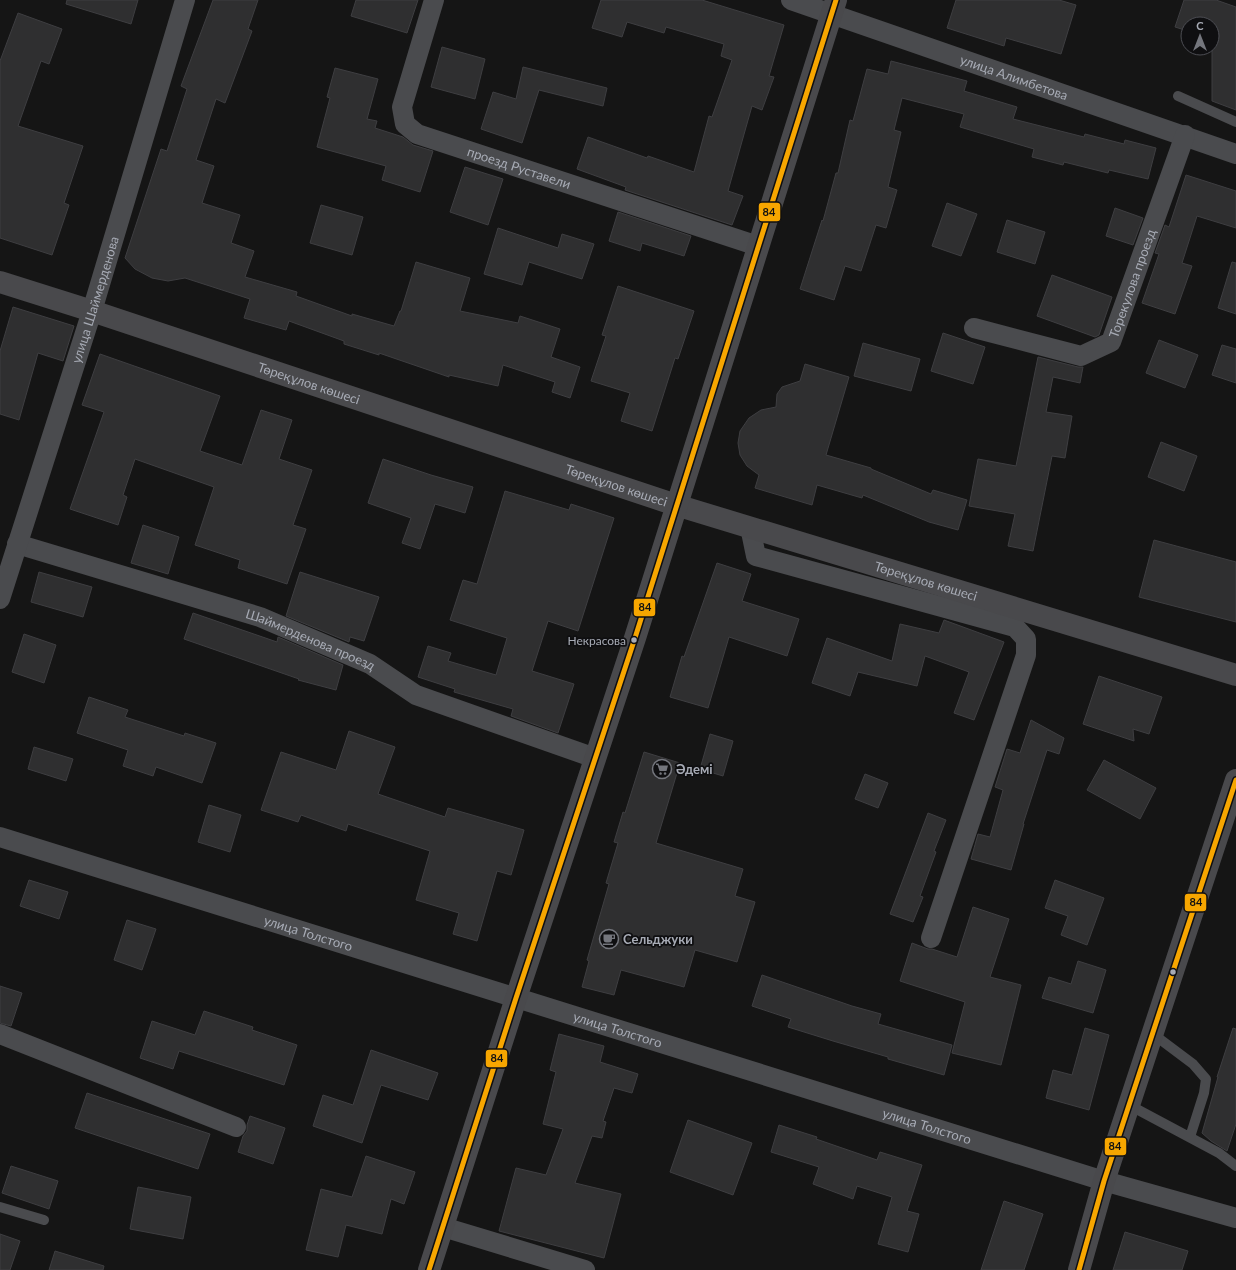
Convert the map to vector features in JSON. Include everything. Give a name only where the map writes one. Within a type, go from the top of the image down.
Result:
[{"type":"main road","points":[[429,1270],[516,998],[637,631],[834,7]]},
{"type":"main road","name":"Төреқұлов көшесі","points":[[0,282],[92,311],[676,505],[1236,676]]},
{"type":"main road","points":[[1079,1270],[1104,1181],[1235,787]]},
{"type":"street","name":"улица Шаймерденова","points":[[0,599],[92,311],[185,0]]},
{"type":"street","name":"проезд Руставели","points":[[434,0],[402,107],[405,124],[417,134],[758,246]]},
{"type":"street","name":"улица Алимбетова","points":[[792,0],[834,7],[1236,154]]},
{"type":"street","name":"Торекулова проезд","points":[[974,328],[1082,356],[1111,342],[1185,135]]},
{"type":"street","points":[[750,527],[756,556],[1015,627],[1026,639],[1026,655],[931,938]]},
{"type":"street","name":"Шаймерденова проезд","points":[[17,544],[260,617],[370,664],[416,695],[595,758]]},
{"type":"street","name":"улица Толстого","points":[[0,837],[1104,1181],[1236,1218]]},
{"type":"street","points":[[0,1034],[236,1127]]},
{"type":"street","points":[[443,1227],[585,1270]]},
{"type":"lane","points":[[1178,96],[1236,122]]},
{"type":"lane","points":[[1153,1034],[1193,1064],[1206,1079],[1204,1093],[1190,1137]]},
{"type":"lane","points":[[1129,1105],[1219,1153],[1236,1166]]},
{"type":"lane","points":[[0,1207],[44,1220]]},
{"type":"building","points":[[67,0],[138,0],[131,24],[66,4]]},
{"type":"building","points":[[213,0],[258,0],[248,29],[252,31],[225,103],[216,99],[196,160],[214,166],[202,203],[240,215],[231,243],[254,251],[245,277],[297,292],[296,296],[352,316],[352,314],[394,326],[401,311],[416,262],[470,278],[460,311],[518,323],[520,316],[560,329],[551,357],[580,367],[570,398],[552,392],[555,382],[503,365],[498,386],[449,375],[449,377],[379,353],[379,355],[344,344],[344,341],[289,321],[286,330],[244,318],[250,299],[185,278],[168,281],[152,278],[135,269],[125,258],[161,149],[167,151],[187,89],[181,86]]},
{"type":"building","points":[[356,0],[418,0],[407,33],[351,16]]},
{"type":"building","points":[[601,0],[702,0],[784,25],[769,76],[774,77],[762,110],[752,106],[728,191],[743,196],[732,225],[625,190],[626,187],[577,169],[588,137],[647,158],[648,156],[694,172],[709,116],[712,117],[732,60],[721,56],[724,44],[666,27],[664,33],[627,22],[622,37],[592,28]]},
{"type":"building","points":[[956,0],[1059,0],[1076,5],[1061,54],[1006,38],[1004,46],[947,28]]},
{"type":"building","points":[[1184,0],[1216,0],[1236,7],[1236,110],[1212,101],[1212,56],[1220,56],[1220,16],[1180,16],[1180,29],[1175,27]]},
{"type":"building","points":[[18,13],[62,29],[49,64],[41,61],[18,126],[83,146],[64,203],[69,205],[52,255],[0,238],[0,61]]},
{"type":"building","points":[[442,47],[485,59],[475,99],[431,87]]},
{"type":"building","points":[[891,61],[967,81],[964,91],[1017,107],[1013,119],[1084,137],[1085,134],[1124,144],[1125,140],[1156,148],[1148,179],[1109,170],[1108,173],[1064,162],[1063,165],[1032,157],[1034,149],[960,127],[964,114],[902,98],[894,130],[901,132],[888,187],[897,190],[886,228],[876,225],[861,271],[845,266],[834,300],[800,289],[822,220],[823,221],[836,173],[838,173],[850,120],[853,121],[867,69],[888,74]]},
{"type":"building","points":[[523,67],[607,88],[603,106],[539,90],[522,143],[481,129],[493,92],[516,99]]},
{"type":"building","points":[[335,68],[378,79],[367,119],[377,121],[375,128],[403,137],[413,145],[433,151],[420,192],[382,180],[386,166],[317,147],[330,98],[327,97]]},
{"type":"building","points":[[465,167],[503,179],[488,225],[450,212]]},
{"type":"building","points":[[1186,175],[1236,191],[1236,228],[1197,216],[1182,263],[1192,266],[1175,314],[1142,303],[1159,254],[1155,253],[1165,225],[1169,227]]},
{"type":"building","points":[[947,203],[977,214],[961,256],[932,246]]},
{"type":"building","points":[[321,205],[363,217],[352,255],[310,243]]},
{"type":"building","points":[[1115,208],[1143,218],[1133,245],[1106,236]]},
{"type":"building","points":[[618,212],[691,236],[684,256],[642,243],[640,251],[609,241]]},
{"type":"building","points":[[1007,220],[1045,232],[1035,264],[997,252]]},
{"type":"building","points":[[498,228],[558,248],[562,234],[594,244],[582,279],[529,262],[522,285],[484,274]]},
{"type":"building","points":[[1232,262],[1236,263],[1236,314],[1218,308]]},
{"type":"building","points":[[1052,275],[1112,297],[1099,335],[1095,337],[1037,316]]},
{"type":"building","points":[[618,286],[694,311],[678,359],[675,358],[652,431],[621,421],[630,393],[591,381],[606,336],[602,335]]},
{"type":"building","points":[[13,307],[74,326],[63,361],[38,353],[19,420],[0,414],[0,351]]},
{"type":"building","points":[[943,333],[985,347],[973,384],[931,371]]},
{"type":"building","points":[[1159,340],[1198,355],[1185,388],[1146,373]]},
{"type":"building","points":[[863,343],[920,359],[911,391],[854,376]]},
{"type":"building","points":[[1222,345],[1236,349],[1236,383],[1212,375]]},
{"type":"building","points":[[100,354],[220,396],[200,451],[242,465],[261,410],[292,420],[279,459],[312,470],[293,525],[306,529],[287,584],[238,568],[240,560],[195,545],[214,487],[135,459],[123,495],[127,497],[118,525],[70,509],[104,412],[82,405]]},
{"type":"building","points":[[1038,357],[1083,367],[1080,383],[1053,377],[1046,412],[1072,416],[1065,458],[1052,456],[1033,551],[1008,546],[1015,514],[969,506],[978,459],[1016,466]]},
{"type":"building","points":[[805,364],[849,377],[826,455],[871,468],[931,494],[933,490],[967,500],[958,530],[929,522],[863,495],[862,498],[817,485],[812,505],[755,488],[759,475],[747,466],[740,455],[738,443],[740,431],[749,418],[761,410],[776,407],[777,394],[782,387],[800,381]]},
{"type":"building","points":[[1161,442],[1197,456],[1184,491],[1148,477]]},
{"type":"building","points":[[383,459],[473,487],[465,513],[435,504],[420,549],[402,543],[411,518],[368,503]]},
{"type":"building","points":[[505,491],[569,510],[571,504],[614,518],[578,631],[548,621],[532,671],[574,684],[558,733],[511,716],[513,709],[454,692],[455,689],[418,677],[428,646],[451,653],[448,661],[496,675],[507,638],[450,620],[463,580],[477,584]]},
{"type":"building","points":[[143,525],[179,537],[168,574],[131,563]]},
{"type":"building","points":[[1154,540],[1236,562],[1236,622],[1139,597]]},
{"type":"building","points":[[717,563],[751,574],[742,601],[799,619],[787,656],[729,637],[708,708],[670,697],[682,656],[684,657]]},
{"type":"building","points":[[39,572],[92,587],[83,617],[31,602]]},
{"type":"building","points":[[300,572],[379,597],[364,641],[350,637],[349,642],[286,616]]},
{"type":"building","points":[[193,613],[277,642],[278,637],[343,665],[336,690],[298,680],[299,679],[184,639]]},
{"type":"building","points":[[944,620],[1004,642],[974,720],[954,713],[969,672],[925,656],[917,686],[858,672],[850,696],[812,683],[827,638],[892,661],[900,624],[939,633]]},
{"type":"building","points":[[24,634],[56,645],[44,683],[12,672]]},
{"type":"building","points":[[1099,676],[1162,697],[1149,734],[1133,729],[1134,741],[1083,724]]},
{"type":"building","points":[[89,697],[128,710],[125,717],[184,736],[185,733],[216,743],[202,783],[156,767],[153,776],[123,766],[128,750],[77,733]]},
{"type":"building","points":[[1031,720],[1064,738],[1059,754],[1047,750],[1023,824],[1011,870],[971,859],[978,834],[990,837],[1003,790],[995,787],[1007,749],[1020,753]]},
{"type":"building","points":[[349,731],[395,747],[378,794],[445,817],[448,808],[524,830],[511,875],[497,871],[477,941],[453,934],[459,913],[416,900],[430,851],[348,824],[346,831],[301,815],[298,822],[261,810],[281,752],[336,770]]},
{"type":"building","points":[[710,734],[733,741],[723,776],[700,769]]},
{"type":"building","points":[[34,747],[73,759],[66,781],[28,769]]},
{"type":"building","points":[[644,752],[680,763],[656,843],[743,869],[735,896],[755,902],[737,962],[695,950],[684,987],[621,970],[614,995],[582,987],[589,961],[587,960],[609,884],[606,883],[618,843],[614,842],[623,812],[625,813]]},
{"type":"building","points":[[1104,760],[1156,788],[1140,819],[1087,790]]},
{"type":"building","points":[[865,774],[888,783],[878,808],[855,799]]},
{"type":"building","points":[[209,805],[241,815],[230,852],[198,842]]},
{"type":"building","points":[[928,813],[946,820],[934,851],[936,852],[920,896],[923,897],[913,922],[890,914]]},
{"type":"building","points":[[29,880],[68,892],[59,919],[20,906]]},
{"type":"building","points":[[1055,880],[1104,898],[1087,945],[1061,935],[1068,916],[1045,908]]},
{"type":"building","points":[[973,907],[1009,919],[990,977],[1021,985],[1001,1065],[952,1053],[965,1002],[900,981],[912,943],[957,957]]},
{"type":"building","points":[[127,920],[156,929],[142,970],[114,960]]},
{"type":"building","points":[[1078,961],[1106,970],[1093,1013],[1042,998],[1049,977],[1071,984]]},
{"type":"building","points":[[762,975],[852,1006],[881,1014],[878,1024],[952,1045],[944,1075],[788,1027],[791,1019],[752,1006]]},
{"type":"building","points":[[0,986],[22,993],[11,1026],[0,1023]]},
{"type":"building","points":[[204,1011],[253,1027],[252,1030],[297,1045],[284,1085],[179,1051],[173,1069],[140,1058],[152,1021],[195,1035]]},
{"type":"building","points":[[1085,1028],[1109,1035],[1089,1110],[1046,1098],[1053,1070],[1072,1075]]},
{"type":"building","points":[[1233,1028],[1236,1029],[1236,1124],[1227,1151],[1211,1141],[1202,1133],[1217,1077]]},
{"type":"building","points":[[559,1034],[604,1046],[600,1062],[638,1074],[632,1093],[614,1088],[603,1121],[606,1122],[602,1138],[592,1136],[575,1183],[621,1194],[604,1258],[499,1231],[516,1168],[546,1175],[563,1129],[543,1124],[556,1072],[550,1070]]},
{"type":"building","points":[[371,1050],[438,1073],[428,1100],[381,1085],[362,1143],[313,1126],[323,1095],[353,1105]]},
{"type":"building","points":[[87,1093],[210,1134],[198,1169],[75,1128]]},
{"type":"building","points":[[250,1116],[285,1128],[273,1164],[238,1152],[243,1136],[247,1131]]},
{"type":"building","points":[[688,1120],[752,1143],[733,1195],[670,1172]]},
{"type":"building","points":[[779,1125],[817,1137],[816,1139],[877,1160],[880,1152],[922,1165],[907,1211],[919,1214],[908,1252],[878,1244],[892,1197],[857,1186],[853,1199],[813,1184],[819,1167],[771,1152]]},
{"type":"building","points":[[366,1156],[415,1172],[404,1204],[391,1199],[382,1234],[346,1225],[338,1257],[306,1250],[321,1189],[352,1197]]},
{"type":"building","points":[[11,1166],[58,1181],[49,1209],[2,1193]]},
{"type":"building","points":[[138,1187],[191,1197],[183,1239],[130,1229]]},
{"type":"building","points":[[1004,1201],[1043,1214],[1024,1270],[981,1270]]},
{"type":"building","points":[[1125,1232],[1188,1251],[1182,1270],[1113,1270]]},
{"type":"building","points":[[0,1234],[20,1241],[10,1270],[0,1270]]},
{"type":"building","points":[[55,1251],[104,1266],[103,1270],[49,1270]]},
{"type":"transit line","name":"84","points":[[429,1270],[516,998],[635,638],[836,0]]},
{"type":"transit line","name":"84","points":[[1079,1270],[1104,1181],[1236,780]]},
{"type":"place","name":"Некрасова","points":[[634,640]]},
{"type":"place","name":"Әдемі","points":[[662,769]]},
{"type":"place","name":"Сельджуки","points":[[609,939]]}]
